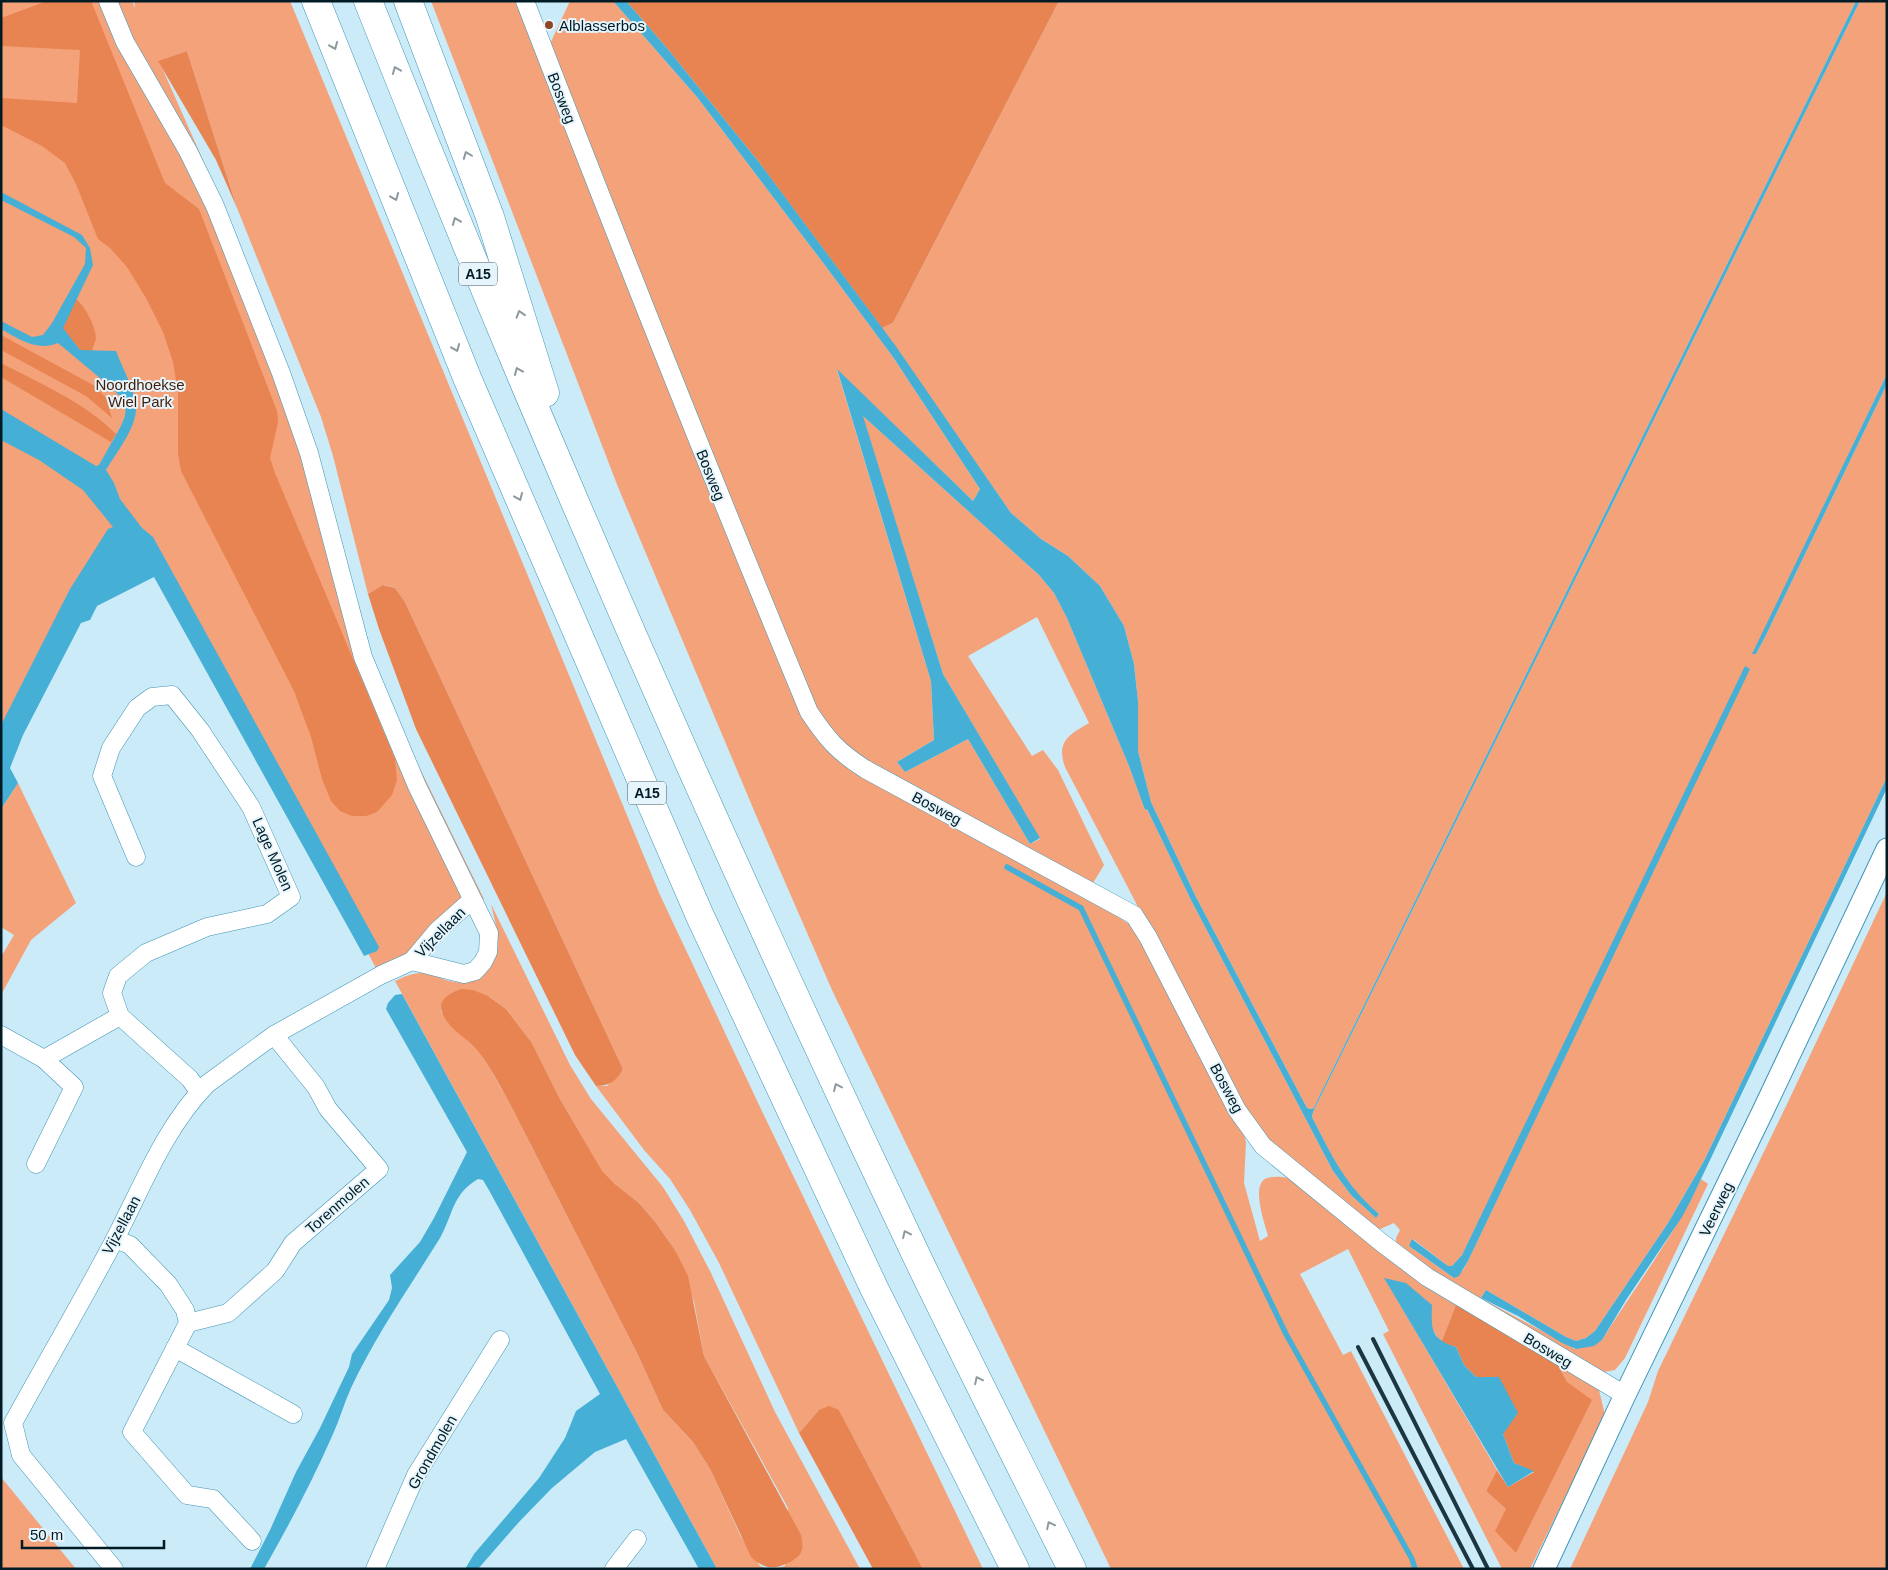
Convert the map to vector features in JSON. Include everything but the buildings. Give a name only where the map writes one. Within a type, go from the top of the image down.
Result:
[{"type":"highway","name":"A15","points":[[316,1],[468,380],[700,916],[874,1288],[1015,1569]]},
{"type":"highway","name":"A15","points":[[368,1],[491,306],[592,545],[747,894],[911,1244],[1072,1569]]},
{"type":"highway","name":"A15","points":[[408,1],[490,217],[592,545]]},
{"type":"street","points":[[108,1],[125,42],[188,151],[215,206],[281,373],[309,453],[363,656],[418,786],[472,900]]},
{"type":"street","name":"Bosweg","points":[[525,1],[718,495],[809,712],[823,734],[843,755],[865,769],[1134,915],[1148,937],[1237,1110],[1263,1146],[1382,1243],[1427,1277],[1625,1395]]},
{"type":"street","name":"Lage Molen","points":[[136,857],[102,776],[111,748],[136,708],[152,697],[172,695],[200,730],[251,807],[292,897],[267,914],[208,928],[146,954],[118,976],[112,993],[120,1016],[190,1079],[199,1092]]},
{"type":"street","name":"Veerweg","points":[[1544,1569],[1625,1395],[1762,1114],[1887,849]]},
{"type":"street","name":"Vijzellaan","points":[[114,1569],[21,1455],[13,1423],[115,1239],[171,1130],[199,1092],[207,1084],[274,1035],[381,975],[412,961],[437,931],[472,900],[490,933],[488,952],[476,971],[464,974],[412,961]]},
{"type":"street","points":[[44,1059],[120,1016]]},
{"type":"street","points":[[1,1035],[44,1059],[74,1087],[36,1164]]},
{"type":"street","name":"Torenmolen","points":[[188,1323],[228,1313],[276,1271],[293,1244],[379,1169],[328,1109],[316,1087],[274,1035]]},
{"type":"street","points":[[115,1239],[130,1245],[168,1284],[185,1310],[188,1323],[132,1432],[187,1495],[213,1499],[252,1541]]},
{"type":"street","name":"Grondmolen","points":[[375,1569],[416,1475],[500,1340]]},
{"type":"street","points":[[175,1348],[292,1414]]},
{"type":"street","points":[[614,1569],[637,1539]]},
{"type":"green space","name":"Noordhoekse Wiel Park","points":[[1,1],[132,1],[135,8],[134,1],[290,1],[660,895],[983,1569],[923,1569],[839,1410],[819,1410],[799,1433],[719,1263],[690,1210],[670,1179],[644,1150],[596,1086],[607,1086],[623,1069],[405,602],[395,588],[384,585],[368,594],[333,456],[321,417],[237,208],[187,51],[159,61],[211,178],[311,463],[349,624],[484,899],[415,944],[413,952],[377,970],[271,773],[136,532],[113,536],[1,759]]},
{"type":"green space","points":[[431,1],[518,1],[811,726],[1070,885],[1129,924],[1158,967],[1243,1132],[1246,1142],[1244,1183],[1260,1241],[1268,1236],[1259,1196],[1262,1182],[1267,1178],[1275,1177],[1298,1179],[1457,1302],[1441,1343],[1431,1327],[1385,1279],[1497,1470],[1486,1491],[1506,1509],[1516,1553],[1567,1382],[1557,1363],[1599,1390],[1605,1415],[1530,1569],[1502,1569],[1383,1334],[1389,1331],[1348,1249],[1300,1274],[1343,1355],[1351,1351],[1464,1569],[1111,1569],[832,990],[758,820],[618,487]]},
{"type":"green space","points":[[570,1],[613,1],[697,97],[824,264],[893,357],[980,489],[973,501],[837,370],[931,681],[934,740],[897,762],[905,772],[968,739],[1030,844],[1040,839],[943,674],[862,415],[1039,575],[1054,593],[1067,618],[1129,766],[1145,810],[1147,809],[1191,900],[1333,1171],[1351,1195],[1376,1218],[1379,1214],[1357,1192],[1340,1169],[1312,1117],[1313,1112],[1860,1],[1887,1],[1887,374],[1753,654],[1756,654],[1765,637],[1887,384],[1887,777],[1704,1161],[1668,1223],[1595,1331],[1586,1338],[1576,1341],[1486,1290],[1481,1298],[1575,1349],[1602,1340],[1667,1241],[1701,1179],[1708,1184],[1625,1358],[1615,1370],[1604,1372],[1580,1362],[1452,1286],[1396,1243],[1400,1230],[1394,1223],[1378,1230],[1289,1160],[1256,1128],[1218,1060],[1065,767],[1062,751],[1063,745],[1070,735],[1089,723],[1037,617],[968,656],[1032,756],[1043,750],[1058,770],[1104,865],[1093,883],[852,753],[826,729],[800,683],[548,48]],"holes":[[[1749,668],[1463,1270],[1454,1278],[1409,1246],[1413,1239],[1448,1266],[1452,1266],[1462,1255]]]},
{"type":"green space","points":[[1059,1],[1856,1],[1314,1108],[1311,1109],[1307,1108],[1196,897],[1151,802],[1138,751],[1138,701],[1134,664],[1124,626],[1100,586],[1068,556],[1041,539],[1011,513],[882,328],[893,323]]},
{"type":"green space","points":[[18,783],[76,903],[31,940],[1,995],[1,957],[14,935],[1,927],[1,809]]},
{"type":"green space","points":[[1887,892],[1887,1569],[1570,1569],[1648,1402],[1658,1371]]},
{"type":"green space","points":[[491,904],[570,1065],[591,1099],[663,1187],[684,1221],[711,1273],[775,1412],[860,1569],[774,1569],[785,1566],[788,1508],[704,1356],[694,1302],[675,1250],[639,1203],[602,1172],[560,1099],[532,1043],[506,1009],[488,996],[442,1003],[441,1011],[448,1023],[477,1049],[510,1104],[637,1353],[663,1410],[693,1442],[710,1469],[741,1537],[760,1566],[768,1569],[717,1569],[395,981],[409,975],[422,973],[454,982],[461,982],[475,977],[487,968],[494,960],[498,943]]},
{"type":"green space","points":[[1,1477],[76,1569],[1,1569]]},
{"type":"shaded area","points":[[47,1],[91,1],[165,183],[199,209],[277,411],[278,422],[270,458],[275,473],[395,759],[397,780],[392,795],[377,812],[366,816],[352,816],[340,811],[331,801],[322,779],[311,737],[294,691],[181,471],[178,453],[178,392],[173,362],[163,332],[146,298],[127,267],[110,248],[98,239],[76,184],[65,163],[42,146],[1,125],[1,98],[77,103],[80,50],[1,46],[1,18]]},
{"type":"shaded area","points":[[626,1],[1059,1],[893,323],[882,328],[758,161],[666,47]]},
{"type":"shaded area","points":[[187,51],[237,208],[216,160],[158,61]]},
{"type":"shaded area","points":[[76,299],[86,312],[96,334],[92,351],[80,350],[62,328]]},
{"type":"shaded area","points":[[1,335],[95,386],[106,398],[112,418],[86,396],[1,350]]},
{"type":"shaded area","points":[[1,363],[62,394],[90,412],[116,434],[111,442],[1,377]]},
{"type":"shaded area","points":[[383,585],[395,588],[405,602],[623,1069],[618,1077],[609,1084],[596,1086],[575,1055],[416,729],[368,594]]},
{"type":"shaded area","points":[[462,989],[473,990],[488,996],[506,1009],[532,1043],[560,1099],[602,1171],[639,1203],[675,1250],[688,1276],[704,1356],[801,1535],[802,1550],[792,1561],[780,1566],[770,1567],[761,1564],[751,1557],[710,1469],[693,1442],[663,1410],[637,1353],[499,1084],[478,1051],[448,1023],[442,1012],[443,1000],[450,994]]},
{"type":"shaded area","points":[[1457,1302],[1557,1363],[1567,1382],[1592,1400],[1516,1553],[1495,1531],[1506,1509],[1486,1491],[1497,1470],[1508,1487],[1534,1472],[1514,1463],[1503,1434],[1476,1377],[1464,1365],[1456,1347],[1441,1343]]},
{"type":"shaded area","points":[[829,1406],[839,1410],[923,1569],[873,1569],[799,1433],[819,1410]]},
{"type":"water","points":[[613,1],[626,1],[666,47],[758,161],[895,345],[1011,513],[1041,539],[1068,556],[1100,586],[1124,626],[1134,664],[1138,701],[1138,751],[1151,802],[1196,897],[1307,1108],[1311,1109],[1314,1108],[1856,1],[1860,1],[1313,1112],[1312,1117],[1340,1169],[1357,1192],[1379,1214],[1376,1218],[1351,1195],[1333,1171],[1191,900],[1147,809],[1145,810],[1129,766],[1067,618],[1054,593],[1039,575],[863,416],[943,674],[1040,838],[1030,844],[968,739],[905,772],[897,762],[934,740],[931,681],[837,369],[973,501],[980,489],[893,357],[824,264],[697,97]]},
{"type":"water","points":[[1,192],[82,235],[90,248],[93,265],[63,328],[80,350],[116,351],[131,386],[136,407],[130,431],[106,470],[114,483],[120,499],[142,528],[153,537],[379,947],[377,951],[364,956],[154,577],[97,606],[90,620],[81,623],[23,735],[10,768],[18,783],[1,809],[1,725],[70,589],[108,529],[113,527],[83,490],[39,460],[1,440],[1,409],[96,466],[99,465],[121,426],[126,406],[112,388],[58,343],[43,346],[36,345],[1,329],[1,321],[32,337],[43,335],[52,323],[85,264],[86,248],[74,237],[1,200]]},
{"type":"water","points":[[1887,374],[1887,384],[1765,637],[1756,654],[1752,654]]},
{"type":"water","points":[[1745,666],[1750,669],[1468,1261],[1459,1276],[1454,1278],[1409,1246],[1412,1239],[1448,1266],[1452,1266],[1462,1255]]},
{"type":"water","points":[[1887,777],[1887,788],[1691,1200],[1682,1217],[1626,1300],[1602,1340],[1594,1346],[1576,1349],[1562,1343],[1518,1316],[1481,1298],[1486,1290],[1576,1341],[1586,1338],[1595,1331],[1668,1223],[1704,1161]]},
{"type":"water","points":[[402,994],[717,1569],[699,1569],[626,1439],[595,1452],[552,1488],[478,1569],[465,1569],[474,1554],[539,1478],[565,1438],[576,1411],[600,1394],[490,1192],[483,1180],[478,1179],[469,1185],[458,1198],[440,1238],[371,1349],[351,1388],[317,1468],[292,1519],[264,1569],[250,1569],[349,1367],[352,1354],[389,1300],[392,1288],[390,1275],[420,1242],[467,1152],[386,1009],[388,1003],[395,995]]},
{"type":"water","points":[[1384,1278],[1406,1283],[1432,1305],[1432,1321],[1437,1337],[1456,1347],[1464,1365],[1476,1377],[1499,1377],[1518,1413],[1503,1434],[1514,1463],[1534,1471],[1508,1487]]},
{"type":"waterway","points":[[1007,867],[1081,908],[1286,1334],[1412,1559],[1415,1569]]},
{"type":"railway","points":[[1373,1339],[1488,1569]]},
{"type":"railway","points":[[1358,1347],[1473,1569]]},
{"type":"place","name":"Alblasserbos","points":[[549,25]]}]
